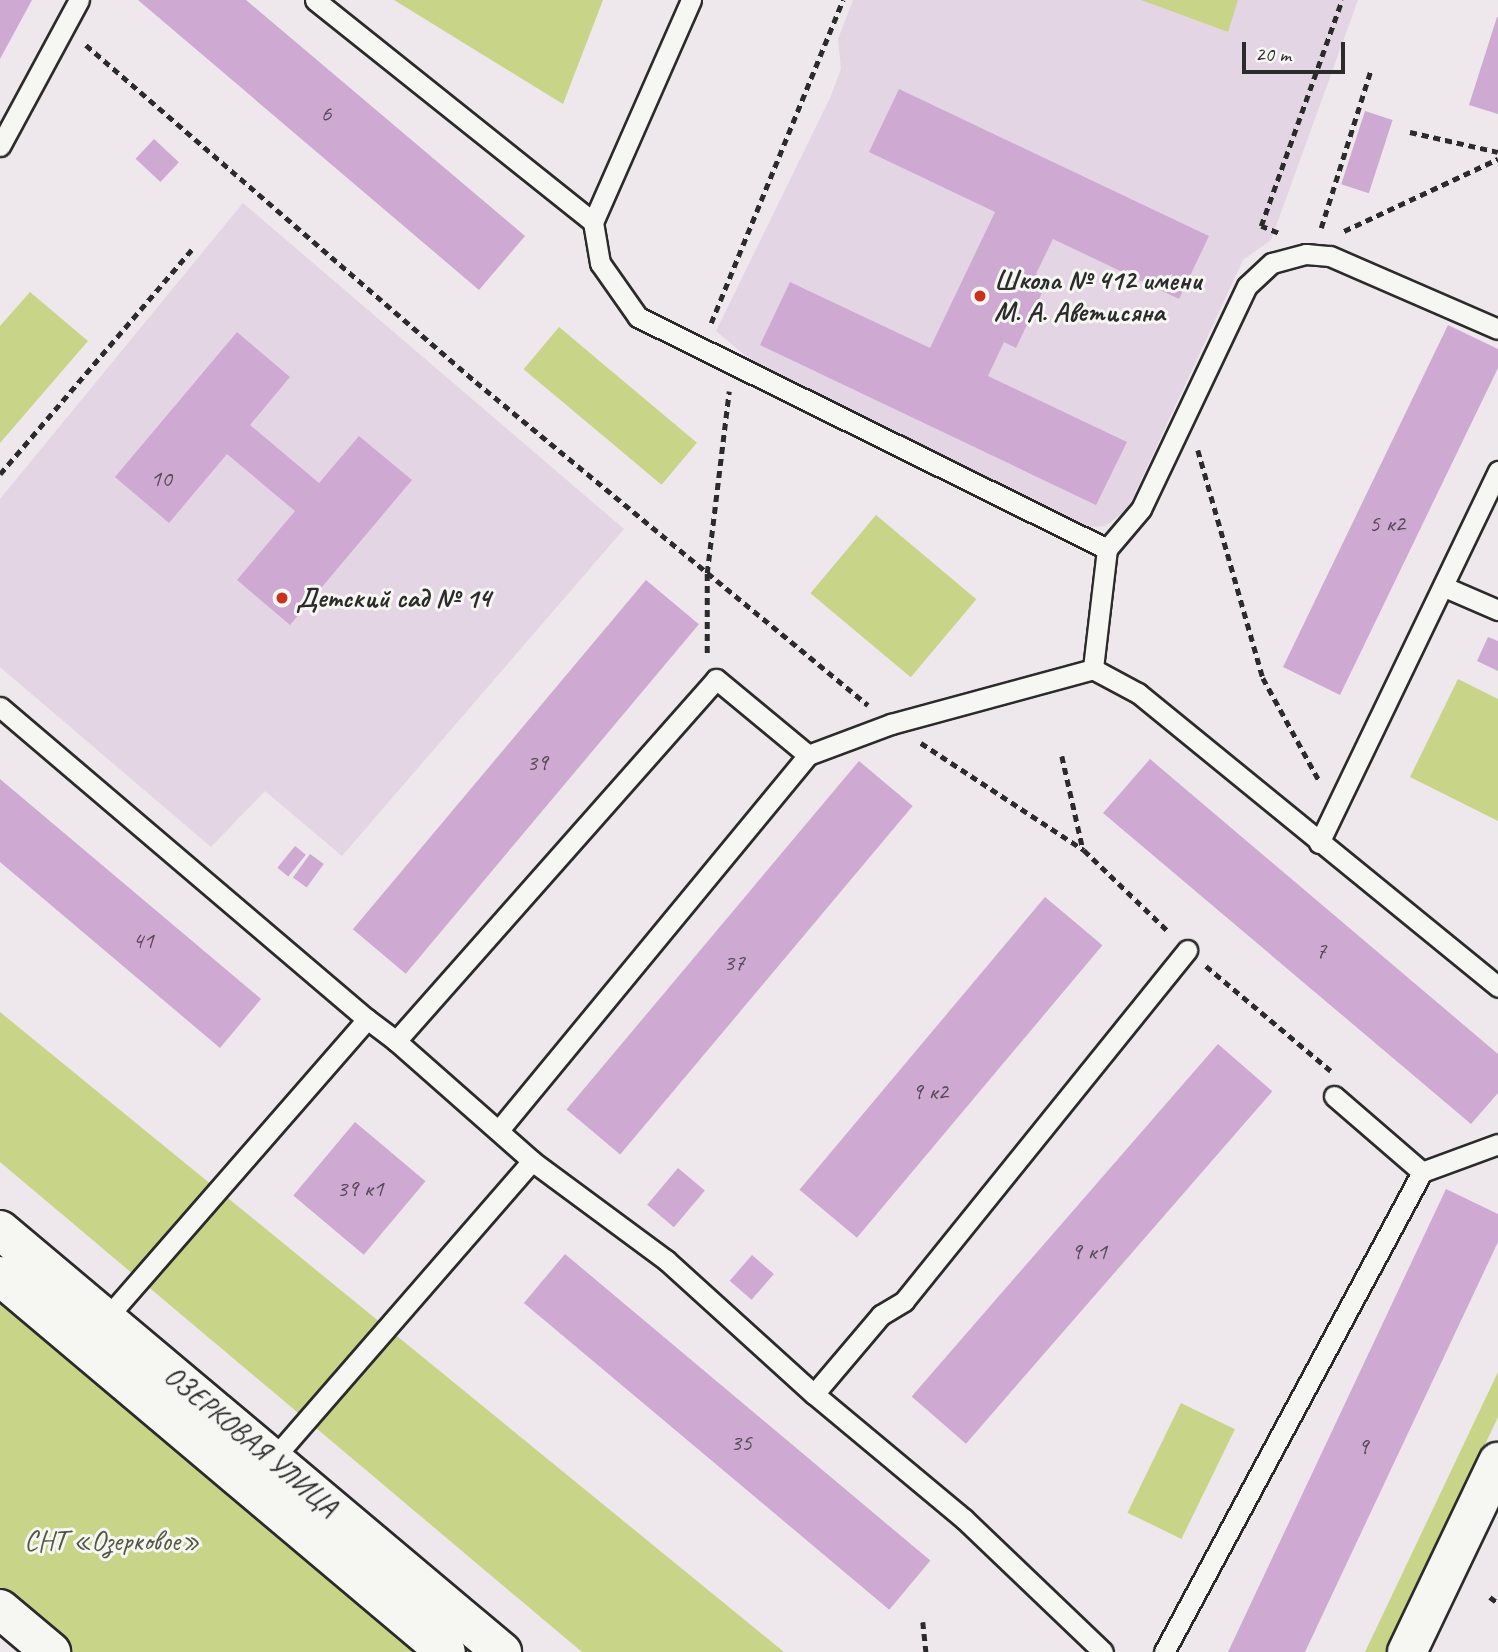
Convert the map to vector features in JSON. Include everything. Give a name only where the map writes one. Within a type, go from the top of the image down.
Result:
[{"type":"street","name":"ОЗЕРКОВАЯ УЛИЦА","points":[[0,1230],[94,1332],[261,1473],[502,1652]]},
{"type":"street","name":"ОЗЕРКОВАЯ УЛИЦА","points":[[0,1276],[94,1332]]},
{"type":"street","points":[[1407,1652],[1498,1462]]},
{"type":"street","name":"ОЗЕРКОВАЯ УЛИЦА","points":[[261,1473],[446,1652]]},
{"type":"street","points":[[0,1609],[51,1652]]},
{"type":"lane","points":[[0,146],[79,0]]},
{"type":"lane","points":[[315,0],[593,222]]},
{"type":"lane","points":[[691,0],[593,222],[600,263],[638,317],[1107,549]]},
{"type":"lane","points":[[1093,669],[1107,549],[1141,509],[1247,286],[1272,263],[1306,254],[1330,257],[1498,329]]},
{"type":"lane","points":[[1319,843],[1337,813],[1447,588],[1498,471]]},
{"type":"lane","points":[[1447,588],[1498,610]]},
{"type":"lane","points":[[499,1130],[808,755],[891,724],[1093,669],[1138,693],[1498,987]]},
{"type":"lane","points":[[396,1041],[716,679],[808,755]]},
{"type":"lane","points":[[0,707],[366,1019],[396,1041],[532,1161],[666,1260],[814,1394],[964,1519],[1103,1652]]},
{"type":"lane","points":[[814,1394],[881,1315],[904,1301],[1187,950]]},
{"type":"lane","points":[[94,1332],[366,1019]]},
{"type":"lane","points":[[1334,1096],[1422,1172]]},
{"type":"lane","points":[[1164,1652],[1422,1172],[1498,1144]]},
{"type":"lane","points":[[261,1473],[532,1161]]},
{"type":"path","points":[[716,679],[707,655],[707,573],[730,381],[717,358],[710,325],[843,0]]},
{"type":"path","points":[[1261,226],[1342,0]]},
{"type":"path","points":[[65,27],[707,573],[891,724],[1084,850],[1187,950],[1331,1071],[1334,1096]]},
{"type":"path","points":[[1371,69],[1320,232],[1339,234],[1498,159]]},
{"type":"path","points":[[1410,132],[1498,152]]},
{"type":"path","points":[[0,474],[192,249]]},
{"type":"path","points":[[1187,410],[1263,678],[1337,813]]},
{"type":"path","points":[[1062,756],[1084,850]]},
{"type":"path","points":[[1490,1597],[1498,1603]]},
{"type":"path","points":[[923,1622],[926,1652]]},
{"type":"shaded area","name":"Школа № 412 имени М. А. Аветисяна","points":[[853,0],[1358,0],[1271,240],[1243,260],[1127,510],[1105,526],[1089,527],[765,372],[716,331],[830,98],[841,69],[838,39]]},
{"type":"shaded area","name":"Детский сад № 14","points":[[243,203],[624,529],[342,856],[265,791],[211,847],[0,667],[0,499]]},
{"type":"green space","points":[[394,0],[603,0],[563,104]]},
{"type":"green space","points":[[1141,0],[1238,0],[1228,32]]},
{"type":"green space","points":[[30,292],[88,341],[0,443],[0,326]]},
{"type":"green space","points":[[559,327],[697,443],[662,485],[524,369]]},
{"type":"green space","points":[[876,515],[976,599],[911,677],[810,593]]},
{"type":"green space","points":[[1458,679],[1498,699],[1498,821],[1410,777]]},
{"type":"green space","points":[[0,1012],[784,1652],[582,1652],[0,1162]]},
{"type":"green space","name":"СНТ «Озерковое»","points":[[0,1304],[417,1652],[29,1652],[0,1627]]},
{"type":"green space","points":[[1498,1372],[1498,1417],[1387,1652],[1365,1652]]},
{"type":"green space","points":[[1181,1403],[1235,1429],[1181,1539],[1128,1513]]},
{"type":"building","points":[[0,0],[32,0],[0,59]]},
{"type":"building","points":[[138,0],[246,0],[525,236],[479,290]]},
{"type":"building","points":[[1498,17],[1498,114],[1469,105]]},
{"type":"building","points":[[899,89],[1209,236],[1179,299],[1053,239],[1036,274],[1048,280],[1016,348],[1004,342],[988,376],[1127,442],[1096,505],[760,345],[790,282],[930,348],[995,212],[869,152]]},
{"type":"building","points":[[1365,111],[1393,120],[1369,193],[1341,184]]},
{"type":"building","points":[[154,139],[179,162],[160,182],[136,159]]},
{"type":"building","points":[[1448,325],[1498,349],[1498,368],[1340,695],[1283,667]]},
{"type":"building","points":[[237,332],[290,377],[250,425],[319,483],[359,436],[412,480],[290,625],[237,580],[295,511],[227,454],[169,523],[115,477]]},
{"type":"building","points":[[646,580],[699,624],[406,974],[353,929]]},
{"type":"building","points":[[1488,637],[1498,641],[1498,671],[1477,661]]},
{"type":"building","points":[[1150,759],[1498,1054],[1498,1093],[1471,1124],[1103,813]]},
{"type":"building","points":[[859,761],[913,806],[620,1155],[567,1110]]},
{"type":"building","points":[[0,779],[261,999],[220,1048],[0,862]]},
{"type":"building","points":[[295,846],[306,855],[288,877],[277,868]]},
{"type":"building","points":[[310,854],[324,864],[307,887],[293,877]]},
{"type":"building","points":[[1045,897],[1102,945],[857,1238],[799,1190]]},
{"type":"building","points":[[1218,1044],[1272,1091],[966,1444],[912,1396]]},
{"type":"building","points":[[355,1122],[425,1181],[364,1255],[293,1196]]},
{"type":"building","points":[[678,1168],[705,1190],[674,1227],[647,1205]]},
{"type":"building","points":[[1446,1189],[1498,1214],[1498,1242],[1305,1652],[1228,1652]]},
{"type":"building","points":[[565,1254],[930,1561],[889,1610],[524,1303]]},
{"type":"building","points":[[752,1255],[774,1274],[752,1300],[730,1281]]},
{"type":"place","name":"Школа № 412 имени М. А. Аветисяна","points":[[980,296]]},
{"type":"place","name":"Детский сад № 14","points":[[282,598]]}]
